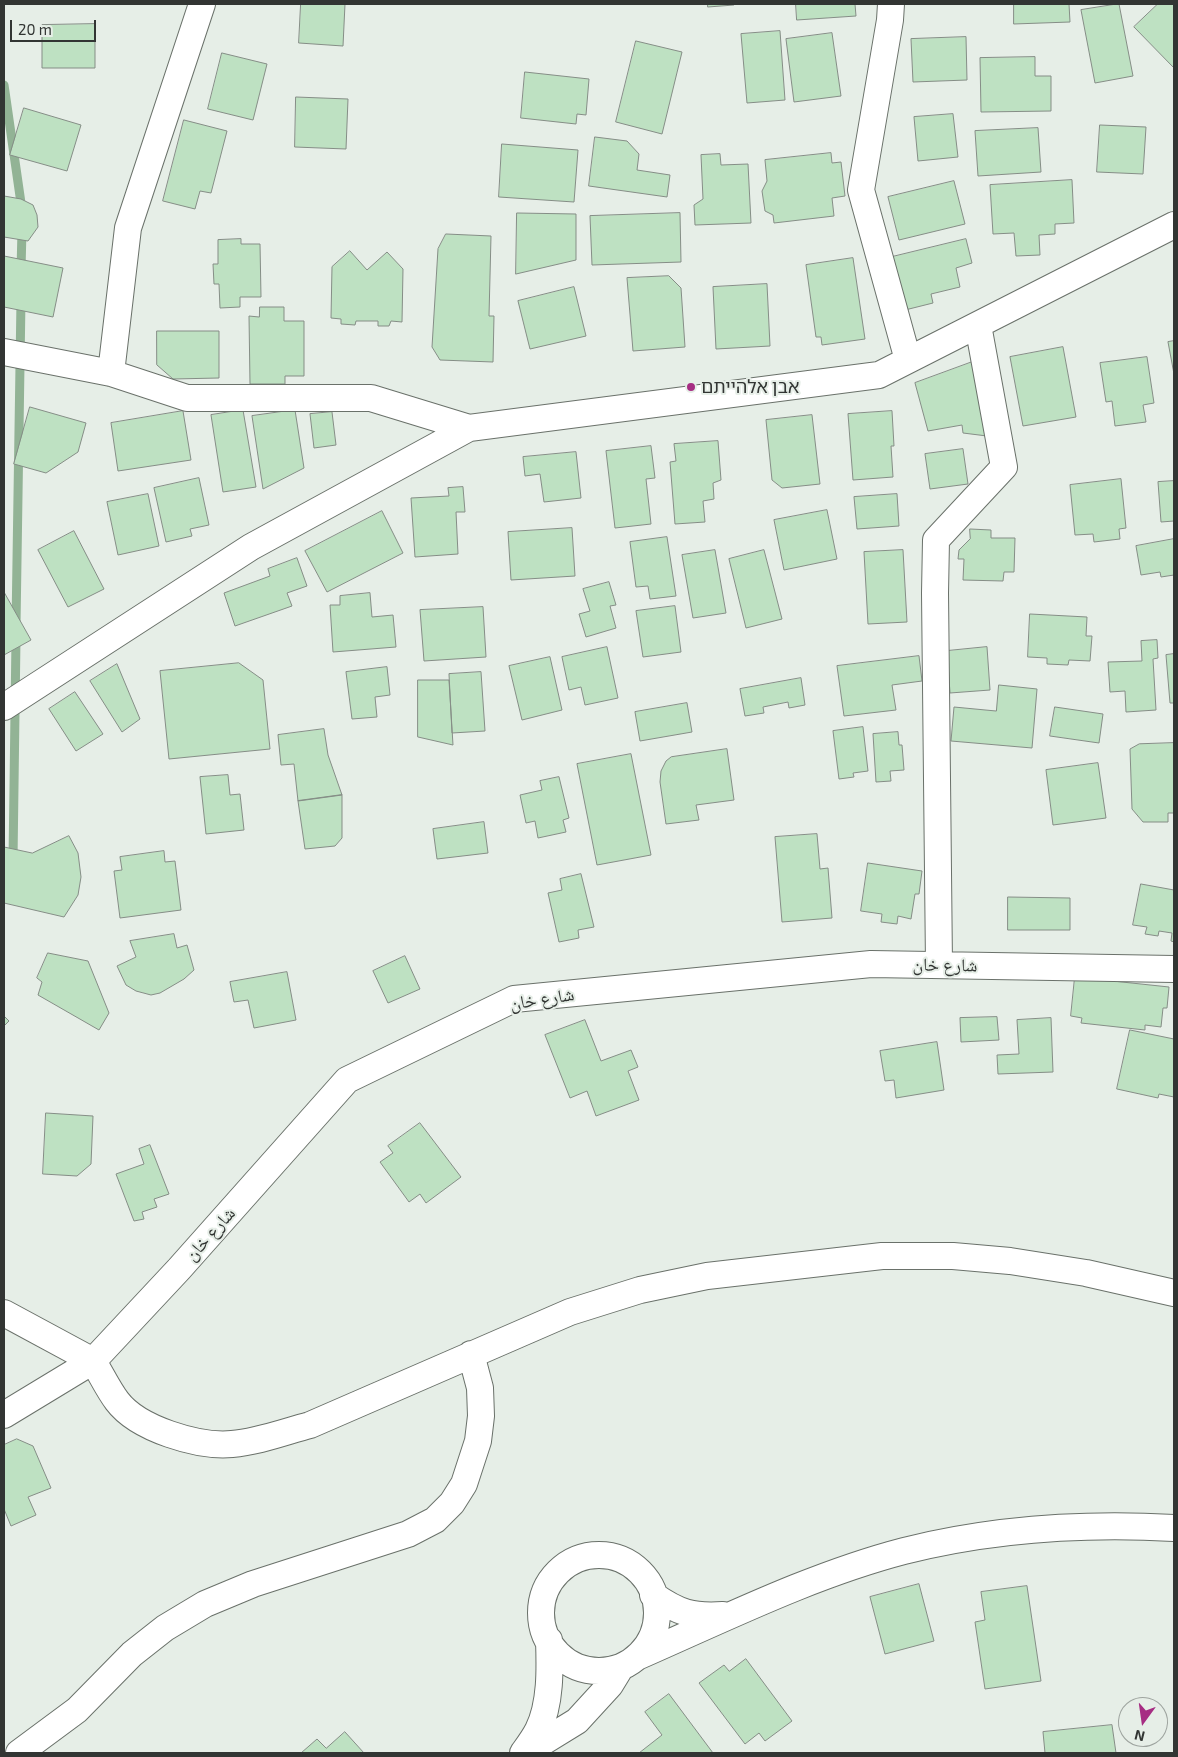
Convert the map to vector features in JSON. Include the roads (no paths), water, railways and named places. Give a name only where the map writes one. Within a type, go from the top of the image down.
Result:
[{"type":"street","points":[[111,373],[128,228],[202,4]]},
{"type":"street","points":[[891,4],[890,20],[861,190],[908,360]]},
{"type":"street","points":[[4,707],[251,547],[469,428],[879,375],[1174,225]]},
{"type":"street","points":[[939,965],[936,540],[1004,467],[978,325]]},
{"type":"street","points":[[4,352],[111,373],[186,398],[371,398],[469,428]]},
{"type":"street","name":"شارع خان","points":[[4,1416],[93,1361],[179,1269],[346,1080],[514,999],[871,964],[1174,969]]},
{"type":"street","points":[[4,1313],[93,1361],[118,1402],[143,1422],[166,1433],[204,1442],[231,1444],[270,1437],[310,1424],[570,1312],[640,1290],[707,1276],[882,1256],[953,1256],[1010,1261],[1086,1273],[1174,1293]]},
{"type":"street","points":[[19,1753],[77,1710],[132,1654],[165,1628],[205,1604],[253,1584],[408,1534],[435,1520],[452,1503],[464,1484],[478,1441],[481,1416],[480,1388],[471,1354]]},
{"type":"street","points":[[524,1753],[577,1721],[629,1662],[649,1642],[656,1624],[657,1605],[651,1586],[639,1571],[624,1560],[605,1555],[586,1556],[568,1564],[554,1576],[544,1593],[541,1611],[544,1630],[548,1640],[552,1647],[566,1661],[583,1669],[602,1671],[629,1662],[787,1592],[896,1554],[971,1538],[1048,1528],[1125,1526],[1174,1528]]},
{"type":"street","points":[[653,1595],[670,1607],[688,1615],[704,1616],[739,1613]]},
{"type":"street","points":[[524,1753],[539,1728],[545,1702],[550,1669],[548,1640]]},
{"type":"waterway","points":[[4,85],[22,210]]},
{"type":"waterway","points":[[21,270],[22,230]]},
{"type":"waterway","points":[[16,625],[21,300]]},
{"type":"waterway","points":[[13,860],[16,638]]},
{"type":"place","name":"אבן אלהייתם","points":[[691,387]]}]
